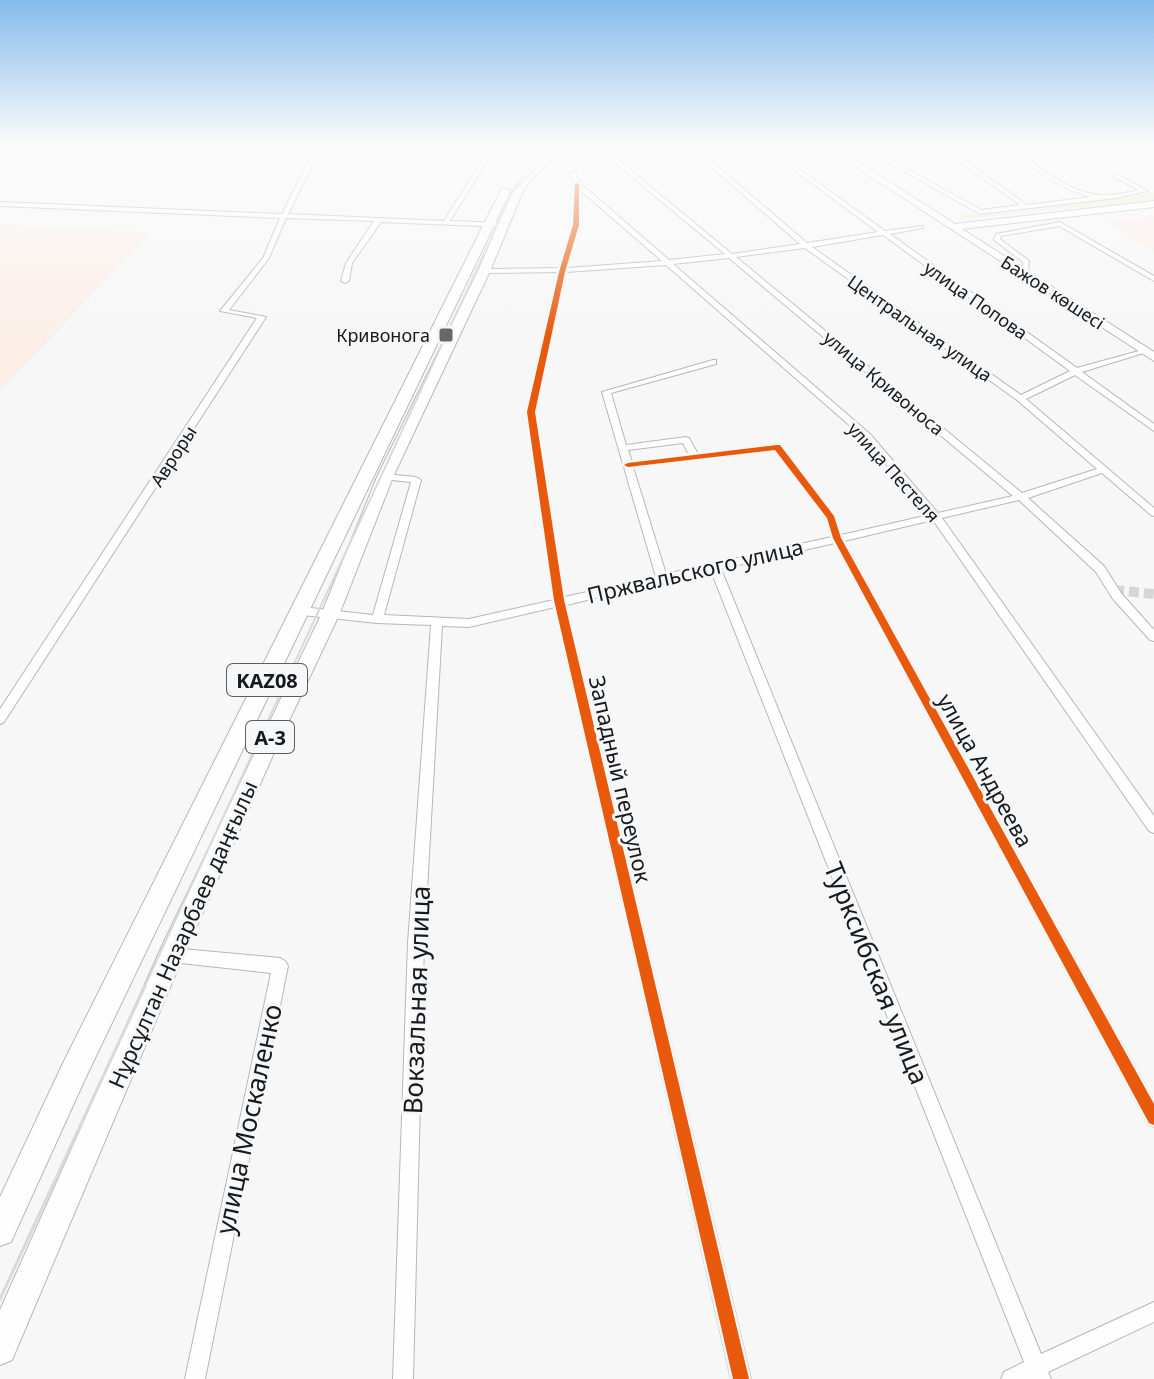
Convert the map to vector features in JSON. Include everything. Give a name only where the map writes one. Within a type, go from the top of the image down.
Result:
[{"type":"highway","name":"Нұрсұлтан Назарбаев даңғылы","points":[[0,1348],[171,955],[267,744],[330,615],[385,477],[484,271],[502,207]]},
{"type":"highway","name":"Нұрсұлтан Назарбаев даңғылы","points":[[0,1231],[75,1069],[302,611],[508,207]]},
{"type":"main road","name":"Бажов көшесі","points":[[923,207],[1150,354]]},
{"type":"main road","points":[[953,227],[1125,207]]},
{"type":"street","points":[[73,207],[497,225]]},
{"type":"street","points":[[283,217],[288,207]]},
{"type":"street","points":[[445,224],[455,207]]},
{"type":"street","name":"Западный переулок","points":[[576,207],[576,225],[562,272],[531,412],[559,600],[741,1379]]},
{"type":"street","name":"улица Пестеля","points":[[603,207],[867,436],[935,516],[1154,827]]},
{"type":"street","name":"улица Кривоноса","points":[[673,207],[1021,497],[1100,569],[1117,596],[1154,637]]},
{"type":"street","name":"Центральная улица","points":[[761,207],[805,245],[1020,398],[1154,513]]},
{"type":"street","name":"улица Попова","points":[[847,207],[1154,428]]},
{"type":"street","points":[[970,207],[990,213],[1014,207]]},
{"type":"street","name":"Авроры","points":[[0,719],[262,317],[224,311],[266,258],[283,217]]},
{"type":"street","points":[[345,281],[349,263],[378,221]]},
{"type":"street","points":[[1025,273],[1026,261],[997,240],[998,235],[1060,224],[1154,279]]},
{"type":"street","points":[[484,271],[562,272],[668,265],[921,227]]},
{"type":"street","points":[[1020,398],[1077,371],[1150,354]]},
{"type":"street","points":[[662,578],[606,392],[713,362]]},
{"type":"street","points":[[623,448],[686,440],[695,457],[628,465]]},
{"type":"street","name":"улица Андреева","points":[[695,457],[777,447],[831,518],[837,538],[1154,1118]]},
{"type":"street","name":"Пржвальского улица","points":[[302,611],[377,619],[469,623],[1021,497],[1102,470]]},
{"type":"street","points":[[377,619],[416,480],[385,477]]},
{"type":"street","name":"Турксибская улица","points":[[714,566],[1038,1374]]},
{"type":"street","name":"Вокзальная улица","points":[[403,1379],[416,943],[437,621]]},
{"type":"street","name":"улица Москаленко","points":[[171,955],[280,966],[195,1379]]},
{"type":"street","points":[[1011,1379],[1038,1374],[1154,1312]]},
{"type":"shaded area","points":[[1154,216],[1154,252],[1104,221]]},
{"type":"shaded area","points":[[0,225],[152,232],[0,391]]},
{"type":"green space","points":[[1048,207],[1079,207],[961,219],[962,214],[1006,213]]},
{"type":"tunnel","points":[[1114,590],[1154,594]]},
{"type":"tram line","points":[[144,988],[505,207]]},
{"type":"tram line","points":[[0,1299],[145,986]]},
{"type":"cycle path","points":[[576,207],[576,225],[562,272],[531,412],[559,600],[741,1379]]},
{"type":"cycle path","points":[[628,465],[777,447],[831,518],[837,538],[1154,1118]]},
{"type":"place","name":"Кривонога","points":[[446,335]]}]
